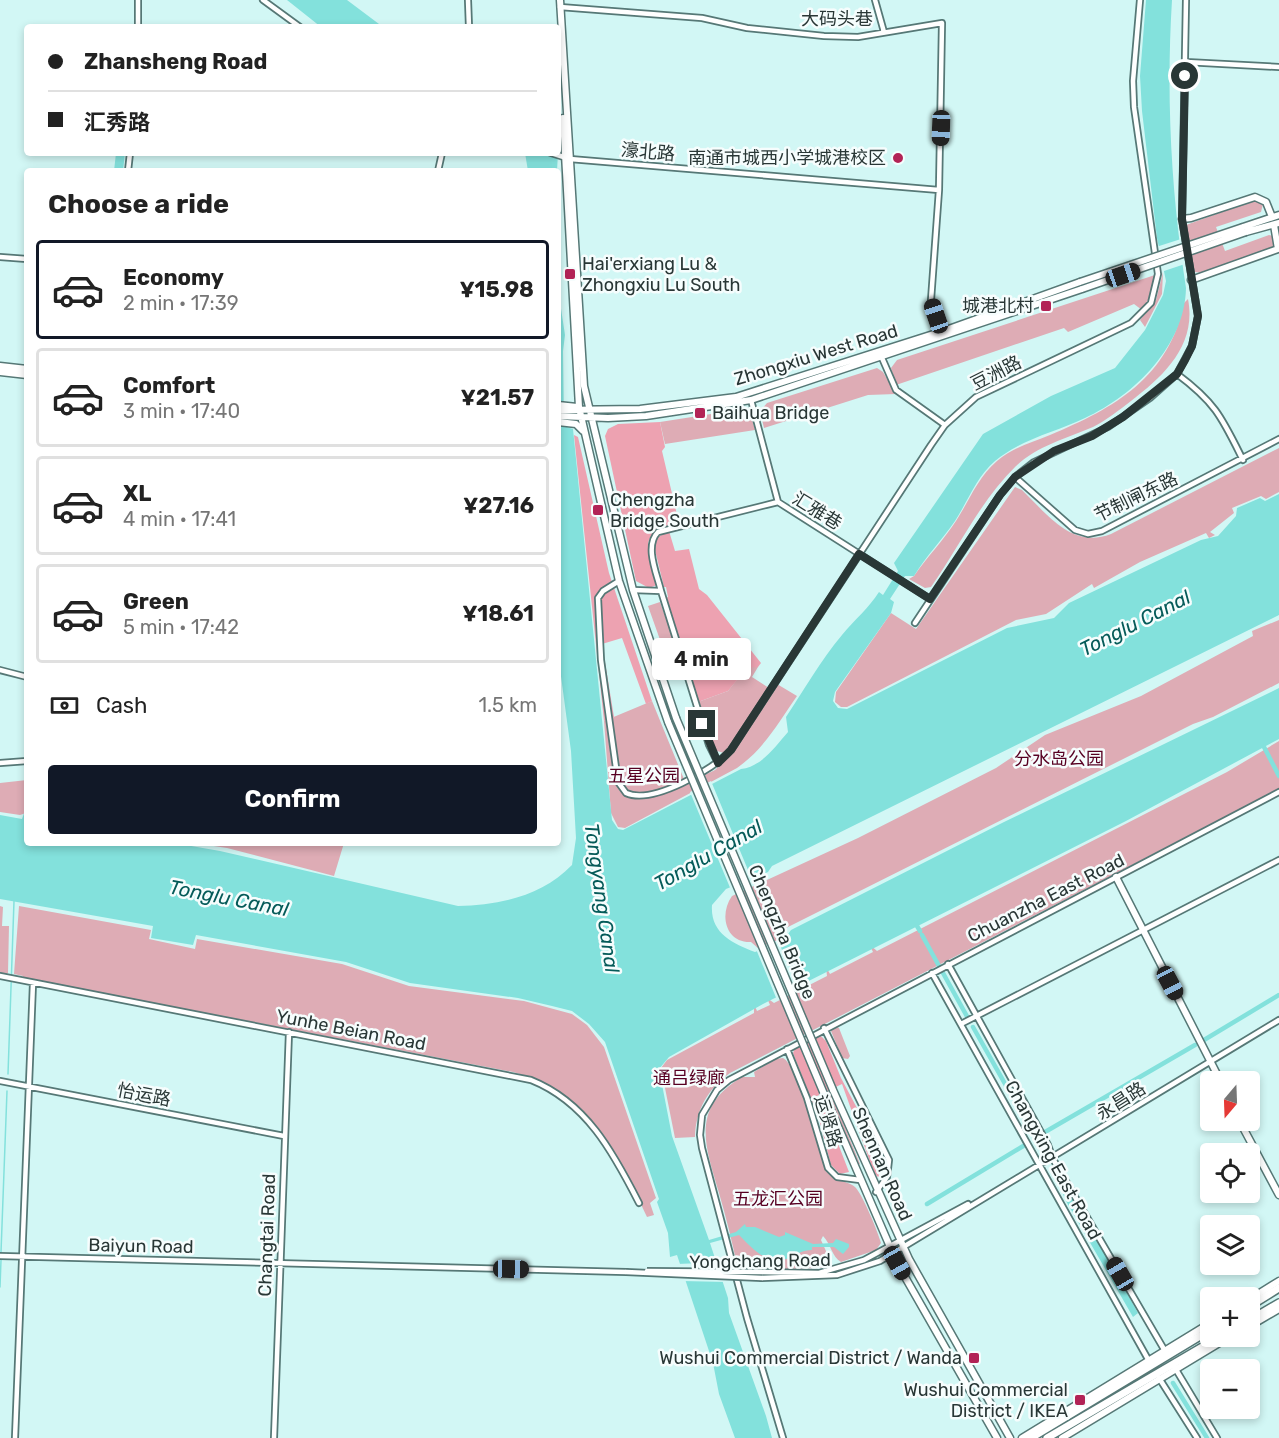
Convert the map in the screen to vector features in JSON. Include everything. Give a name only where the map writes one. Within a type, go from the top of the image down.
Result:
[{"type":"highway","points":[[1260,1300],[1279,1288]]},
{"type":"highway","points":[[1260,1314],[1279,1303]]},
{"type":"highway","points":[[1031,1438],[1200,1336]]},
{"type":"highway","points":[[1047,1438],[1202,1347]]},
{"type":"main road","points":[[558,24],[559,2]]},
{"type":"main road","points":[[559,2],[560,24]]},
{"type":"main road","points":[[561,54],[565,158],[584,409]]},
{"type":"main road","points":[[561,86],[584,409]]},
{"type":"main road","points":[[1182,219],[1255,196],[1266,202],[1276,220],[1278,249],[1191,280]]},
{"type":"main road","name":"Zhongxiu West Road","points":[[561,413],[584,409],[640,409],[736,397],[943,334],[1276,220]]},
{"type":"main road","name":"Zhongxiu West Road","points":[[561,413],[593,418],[646,416],[752,400],[882,358],[943,334]]},
{"type":"main road","points":[[0,366],[24,369]]},
{"type":"main road","points":[[0,372],[24,375]]},
{"type":"main road","name":"Chengzha Bridge","points":[[824,1094],[668,722],[619,581],[584,434],[581,417],[584,409],[593,418],[613,516],[633,590],[676,718],[832,1090]]},
{"type":"main road","points":[[561,413],[580,426],[584,434]]},
{"type":"main road","points":[[1116,877],[1216,1071]]},
{"type":"main road","name":"Shennan Road","points":[[832,1090],[876,1192],[902,1244],[1010,1438]]},
{"type":"main road","name":"Shennan Road","points":[[824,1094],[892,1250],[997,1438]]},
{"type":"main road","points":[[1245,1131],[1279,1195]]},
{"type":"main road","points":[[1260,1293],[1279,1281]]},
{"type":"main road","points":[[1260,1320],[1279,1309]]},
{"type":"main road","points":[[1022,1438],[1200,1329]]},
{"type":"main road","points":[[1062,1438],[1212,1347]]},
{"type":"street","points":[[138,0],[138,24]]},
{"type":"street","points":[[263,0],[296,24]]},
{"type":"street","points":[[468,0],[469,24]]},
{"type":"street","points":[[875,0],[884,33]]},
{"type":"street","name":"豆洲路","points":[[718,763],[731,750],[945,425],[976,397],[1131,323],[1145,311],[1155,294],[1158,274],[1134,98],[1140,0]]},
{"type":"street","points":[[915,623],[1000,495],[1015,477],[1054,451],[1108,427],[1177,374],[1192,346],[1196,330],[1196,302],[1182,219],[1186,0]]},
{"type":"street","name":"大码头巷","points":[[559,2],[702,18],[747,28],[824,36],[858,37],[942,23],[939,190],[931,300],[943,334]]},
{"type":"street","points":[[1186,62],[1279,67]]},
{"type":"street","name":"濠北路","points":[[559,156],[939,190]]},
{"type":"street","points":[[0,257],[24,259]]},
{"type":"street","points":[[882,358],[896,390],[945,425]]},
{"type":"street","points":[[1177,374],[1201,392],[1217,409],[1243,460]]},
{"type":"street","name":"汇雅巷","points":[[752,400],[778,502],[930,599]]},
{"type":"street","name":"节制闸东路","points":[[1015,477],[1075,530],[1088,534],[1102,531],[1243,460],[1279,439]]},
{"type":"street","points":[[619,581],[603,591],[597,606],[601,660],[620,786],[626,793],[643,797],[684,781],[718,763],[709,745],[661,591],[652,549],[654,536],[658,532],[778,502]]},
{"type":"street","points":[[633,590],[661,591]]},
{"type":"street","points":[[0,670],[24,676]]},
{"type":"street","points":[[0,763],[24,761]]},
{"type":"street","name":"Chuanzha East Road","points":[[783,1438],[747,1318],[700,1135],[702,1115],[717,1090],[736,1075],[824,1028],[1279,792]]},
{"type":"street","points":[[961,1024],[1279,860]]},
{"type":"street","name":"Changxing East Road","points":[[948,964],[1048,1145],[1053,1159],[1165,1351]]},
{"type":"street","name":"Changxing East Road","points":[[932,973],[1149,1361]]},
{"type":"street","name":"Yunhe Beian Road","points":[[1,977],[509,1074],[547,1086],[562,1096],[590,1122],[615,1156],[639,1203]]},
{"type":"street","points":[[15,1438],[31,1087],[33,983]]},
{"type":"street","name":"永昌路","points":[[976,1201],[1040,1164],[1053,1159],[1279,1020]]},
{"type":"street","points":[[824,1028],[889,1160],[887,1177],[876,1192]]},
{"type":"street","name":"Changtai Road","points":[[274,1438],[289,1032]]},
{"type":"street","name":"运贤路","points":[[787,1049],[807,1098],[828,1168],[837,1177],[860,1180]]},
{"type":"street","name":"怡运路","points":[[0,1081],[284,1136]]},
{"type":"street","name":"Yongchang Road","points":[[280,1263],[762,1278],[837,1275],[862,1268],[976,1201]]},
{"type":"street","name":"Yongchang Road","points":[[626,1272],[675,1269],[819,1273],[892,1250]]},
{"type":"street","name":"Baiyun Road","points":[[0,1256],[280,1263]]},
{"type":"street","points":[[1175,1368],[1216,1438]]},
{"type":"street","points":[[1159,1378],[1197,1438]]},
{"type":"green space","points":[[1255,200],[1263,204],[1261,212],[1216,227],[1225,251],[1269,235],[1273,236],[1276,244],[1274,248],[1203,273],[1194,272],[1190,266],[1186,225]]},
{"type":"green space","points":[[1163,272],[1162,294],[1145,327],[1140,320],[1156,300]]},
{"type":"green space","points":[[1155,275],[1152,293],[1142,310],[1134,304],[1068,332],[1064,328],[896,385],[891,368],[897,360]]},
{"type":"green space","points":[[1188,299],[1188,331],[1183,345],[1166,370],[1108,418],[1024,459],[1003,479],[992,494],[931,587],[925,588],[909,579],[914,576],[946,535],[979,482],[997,461],[1016,449],[1074,425],[1117,401],[1136,387],[1166,351],[1177,329],[1184,303]]},
{"type":"green space","points":[[877,368],[883,372],[896,394],[868,395],[764,428],[760,411],[767,403]]},
{"type":"green space","points":[[743,409],[750,412],[755,430],[665,444],[660,422]]},
{"type":"green space","points":[[1279,448],[1279,492],[1266,499],[1261,496],[1232,508],[1234,513],[1210,532],[1215,535],[1209,538],[1206,533],[1140,562],[1094,588],[1092,584],[1046,614],[1016,620],[847,707],[841,707],[835,702],[836,692],[891,613],[916,629],[1015,487],[1022,490],[1062,527],[1084,537],[1097,537],[1111,534]]},
{"type":"green space","points":[[660,602],[676,647],[664,651],[648,606]]},
{"type":"green space","name":"分水岛公园","points":[[1279,620],[1279,683],[786,928],[783,939],[759,949],[751,942],[735,938],[730,933],[725,919],[732,896],[858,838],[996,768],[1045,735],[1141,696],[1253,636],[1252,631]]},
{"type":"green space","name":"五星公园","points":[[747,667],[758,667],[752,677],[772,690],[777,684],[797,696],[763,744],[737,768],[625,828],[618,827],[611,813],[604,721],[652,701],[686,784],[715,770],[730,755],[714,750],[698,702],[728,691]]},
{"type":"green space","name":"通吕绿廊","points":[[1279,741],[1279,789],[730,1073],[715,1086],[705,1100],[698,1117],[695,1137],[675,1138],[661,1068],[667,1060],[754,1013],[754,1004],[757,1011],[770,1005],[767,998],[774,1003],[827,976],[826,967],[830,974],[873,952],[869,944],[877,951],[1227,772]]},
{"type":"green space","points":[[24,780],[24,814],[0,812],[0,783]]},
{"type":"green space","points":[[214,846],[343,846],[334,876]]},
{"type":"green space","points":[[0,906],[3,907],[2,926],[9,926],[8,973],[5,975],[0,974]]},
{"type":"green space","points":[[19,906],[151,930],[149,939],[195,949],[197,939],[342,964],[409,986],[524,1001],[572,1014],[587,1025],[604,1047],[656,1198],[650,1203],[654,1215],[647,1217],[624,1170],[596,1128],[580,1110],[560,1094],[538,1081],[513,1072],[23,978],[23,976],[14,974]]},
{"type":"green space","points":[[835,1026],[839,1028],[850,1056],[848,1059],[842,1058],[831,1031]]},
{"type":"green space","name":"五龙汇公园","points":[[783,1058],[789,1064],[802,1092],[827,1172],[834,1178],[855,1187],[870,1213],[881,1243],[876,1250],[841,1262],[823,1236],[821,1240],[830,1260],[823,1268],[780,1269],[737,1265],[709,1159],[706,1129],[708,1115],[714,1101],[742,1077],[755,1077],[754,1072],[775,1059]]},
{"type":"green space","points":[[830,1091],[860,1164],[857,1165],[827,1092]]},
{"type":"shaded area","points":[[660,422],[665,447],[662,451],[678,519],[681,521],[657,530],[650,538],[648,544],[657,585],[649,588],[636,581],[605,436],[608,429],[618,424]]},
{"type":"shaded area","points":[[574,435],[578,437],[609,573],[652,701],[646,704],[622,638],[602,644],[614,717],[604,721]]},
{"type":"shaded area","points":[[669,531],[675,551],[689,549],[699,589],[707,595],[761,663],[758,667],[747,668],[728,691],[698,702],[666,598],[668,597],[666,587],[664,587],[655,550],[656,538]]},
{"type":"shaded area","points":[[820,1035],[826,1041],[841,1078],[882,1155],[886,1167],[882,1175],[878,1177],[874,1173],[842,1084],[815,1097],[818,1104],[822,1102],[849,1172],[840,1174],[831,1165],[819,1119],[793,1053],[795,1048]]},
{"type":"water","points":[[287,0],[347,0],[379,24],[317,24]]},
{"type":"water","points":[[1146,0],[1172,0],[1171,144],[1186,288],[1177,329],[1154,366],[1122,396],[1085,418],[1016,447],[989,467],[978,481],[955,521],[914,576],[905,576],[890,599],[894,602],[891,613],[835,692],[833,701],[838,708],[847,709],[1007,628],[1054,618],[1069,603],[1201,540],[1218,536],[1236,516],[1237,508],[1260,498],[1265,501],[1279,494],[1279,615],[772,866],[768,872],[726,889],[712,905],[712,915],[724,936],[755,952],[783,941],[791,930],[1004,822],[1279,688],[1279,739],[1126,821],[763,1004],[669,1057],[659,1069],[672,1136],[709,1240],[736,1232],[745,1224],[746,1227],[755,1227],[779,1237],[785,1235],[785,1232],[813,1244],[833,1243],[836,1239],[849,1244],[843,1254],[834,1247],[812,1247],[812,1250],[803,1251],[789,1258],[774,1260],[761,1255],[739,1235],[710,1243],[728,1298],[729,1313],[772,1438],[735,1438],[719,1394],[713,1363],[677,1255],[670,1257],[668,1233],[657,1202],[659,1199],[605,1042],[589,1024],[572,1011],[518,998],[410,983],[346,962],[196,935],[193,945],[151,938],[153,926],[0,899],[0,815],[22,819],[24,813],[24,846],[191,846],[458,906],[489,904],[520,897],[560,876],[572,865],[576,838],[571,751],[561,676],[561,309],[565,335],[563,351],[564,426],[573,429],[612,820],[618,829],[623,830],[755,764],[773,750],[788,732],[786,717],[842,635],[879,592],[883,595],[898,571],[894,563],[983,434],[1051,396],[1115,368],[1145,330],[1163,295],[1166,281],[1157,238],[1140,76]]},
{"type":"water","points":[[116,156],[125,156],[123,168],[114,168]]},
{"type":"water","points":[[526,156],[558,156],[557,168],[528,168]]},
{"type":"water","points":[[1066,1189],[1071,1193],[1138,1313],[1133,1317],[1066,1201],[1062,1192]]},
{"type":"pier","points":[[1181,239],[1185,264],[1161,272],[1156,247]]},
{"type":"pier","points":[[711,781],[753,882],[731,890],[690,792]]},
{"type":"pier","points":[[778,940],[798,990],[777,1000],[756,949]]},
{"type":"pier","points":[[677,1264],[721,1265],[727,1282],[682,1281]]},
{"type":"waterway","points":[[1264,747],[1279,776]]},
{"type":"waterway","points":[[8,1074],[14,901]]},
{"type":"waterway","points":[[917,926],[920,931]]},
{"type":"waterway","points":[[922,935],[939,966]]},
{"type":"waterway","points":[[943,973],[969,1020]]},
{"type":"waterway","points":[[1204,1040],[1279,995]]},
{"type":"waterway","points":[[973,1027],[1031,1130]]},
{"type":"waterway","points":[[1045,1132],[1195,1045]]},
{"type":"waterway","points":[[1,1252],[7,1091]]},
{"type":"waterway","points":[[927,1204],[1025,1145]]},
{"type":"waterway","points":[[0,1287],[1,1260]]},
{"type":"waterway","points":[[1173,1383],[1207,1438]]},
{"type":"place","name":"南通市城西小学城港校区","points":[[898,158]]},
{"type":"place","name":"Hai'erxiang Lu & Zhongxiu Lu South","points":[[570,274]]},
{"type":"place","name":"城港北村","points":[[1046,306]]},
{"type":"place","name":"Baihua Bridge","points":[[700,413]]},
{"type":"place","name":"Chengzha Bridge South","points":[[598,510]]},
{"type":"place","name":"Wushui Commercial District / Wanda","points":[[974,1358]]},
{"type":"place","name":"Wushui Commercial District / IKEA","points":[[1080,1400]]},
{"type":"route","points":[[702,724],[718,763],[731,750],[859,554],[930,599],[1000,495],[1015,477],[1034,462],[1054,451],[1108,427],[1150,398],[1177,374],[1192,346],[1198,316],[1182,219],[1185,76]]},
{"type":"water label","name":"Tonglu Canal","points":[[1135,623]]},
{"type":"water label","name":"Tonglu Canal","points":[[708,855]]},
{"type":"water label","name":"Tonglu Canal","points":[[229,898]]},
{"type":"water label","name":"Tongyang Canal","points":[[602,898]]}]
